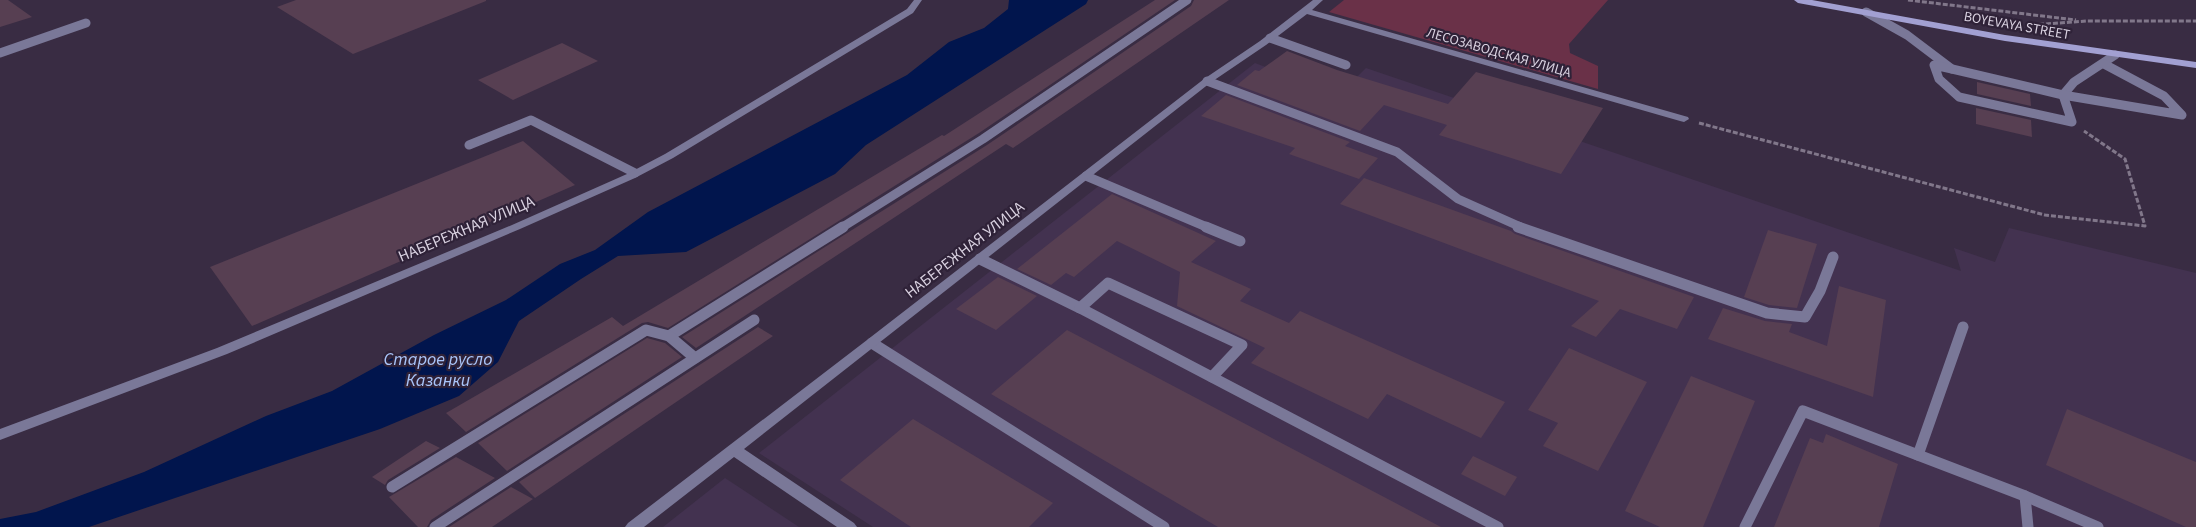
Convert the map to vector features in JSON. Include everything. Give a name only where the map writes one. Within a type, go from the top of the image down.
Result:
[{"type":"main road","name":"BOYEVAYA STREET","points":[[1798,0],[2005,38],[2196,65]]},
{"type":"street","name":"НАБЕРЕЖНАЯ УЛИЦА","points":[[0,435],[233,347],[516,227],[635,173],[803,77],[910,11],[918,0]]},
{"type":"street","name":"НАБЕРЕЖНАЯ УЛИЦА","points":[[633,527],[1208,81],[1307,11],[1319,0]]},
{"type":"street","name":"ЛЕСОЗАВОДСКАЯ УЛИЦА","points":[[1307,11],[1684,119]]},
{"type":"street","points":[[733,449],[849,527]]},
{"type":"lane","points":[[669,336],[982,139],[1187,0]]},
{"type":"lane","points":[[1866,12],[1907,35],[1952,69]]},
{"type":"lane","points":[[0,53],[86,23]]},
{"type":"lane","points":[[1270,38],[1346,65]]},
{"type":"lane","points":[[2063,95],[2074,82],[2115,55]]},
{"type":"lane","points":[[2072,122],[1959,97],[1948,89],[1934,70],[1934,65],[2063,95],[2182,115],[2164,96],[2104,64]]},
{"type":"lane","points":[[1208,81],[1397,152],[1458,199],[1508,223],[1767,313],[1804,317],[1820,291],[1833,257]]},
{"type":"lane","points":[[2063,95],[2072,122]]},
{"type":"lane","points":[[469,146],[531,120],[635,173]]},
{"type":"lane","points":[[1086,176],[1240,241]]},
{"type":"lane","points":[[980,259],[1080,308],[1498,527]]},
{"type":"lane","points":[[1080,308],[1108,283],[1242,345],[1212,377]]},
{"type":"lane","points":[[435,527],[754,320]]},
{"type":"lane","points":[[1918,455],[1963,327]]},
{"type":"lane","points":[[392,488],[646,330],[669,336],[695,358]]},
{"type":"lane","points":[[872,343],[1164,527]]},
{"type":"lane","points":[[1745,527],[1803,411],[2025,496],[2098,527]]},
{"type":"lane","points":[[2025,496],[2028,527]]},
{"type":"path","points":[[1908,0],[2086,21]]},
{"type":"path","points":[[2031,25],[2086,21],[2196,21]]},
{"type":"path","points":[[1684,119],[2045,215],[2145,226],[2125,159],[2072,122]]},
{"type":"shaded area","points":[[1344,0],[1608,0],[1569,44],[1570,53],[1598,66],[1598,89],[1329,12]]},
{"type":"shaded area","points":[[1255,63],[1339,95],[1366,68],[1961,271],[1954,248],[1995,262],[2009,228],[2196,273],[2196,527],[873,527],[759,453]]},
{"type":"shaded area","points":[[725,478],[799,527],[663,527]]},
{"type":"water","name":"Старое русло Казанки","points":[[1009,0],[1088,0],[1086,4],[866,145],[835,174],[686,252],[618,256],[581,279],[519,321],[498,362],[459,396],[380,429],[89,527],[0,527],[0,519],[36,512],[144,472],[266,416],[332,391],[434,335],[506,300],[560,264],[595,250],[648,212],[907,75],[949,42],[984,28],[1008,9]]},
{"type":"building","points":[[0,0],[8,0],[32,17],[0,27]]},
{"type":"building","points":[[296,0],[486,1],[353,54],[277,7]]},
{"type":"building","points":[[1155,0],[1175,0],[979,133],[668,328],[648,322],[642,323],[466,432],[446,413],[612,317],[623,326],[942,135],[944,136]]},
{"type":"building","points":[[1194,0],[1229,0],[1013,148],[1006,144],[696,348],[682,337],[987,145],[1191,6]]},
{"type":"building","points":[[562,43],[598,61],[513,100],[478,80]]},
{"type":"building","points":[[1287,51],[1337,70],[1448,104],[1476,72],[1603,108],[1561,174],[1439,135],[1447,125],[1384,105],[1360,131],[1237,85],[1255,70],[1259,71]]},
{"type":"building","points":[[1977,82],[2030,94],[2031,106],[1977,94]]},
{"type":"building","points":[[1226,95],[1350,142],[1345,146],[1378,158],[1359,179],[1289,154],[1295,148],[1201,116]]},
{"type":"building","points":[[1976,108],[2031,120],[2032,137],[1976,124]]},
{"type":"building","points":[[523,141],[575,185],[252,326],[210,267]]},
{"type":"building","points":[[1364,178],[1694,297],[1677,329],[1620,309],[1596,337],[1571,326],[1599,301],[1340,204]]},
{"type":"building","points":[[1112,194],[1216,241],[1191,262],[1251,289],[1240,301],[1289,323],[1300,311],[1505,402],[1481,438],[1387,394],[1368,419],[1251,363],[1265,348],[1177,306],[1180,272],[1117,241],[1074,277],[1066,273],[1051,285],[1017,269]]},
{"type":"building","points":[[1768,230],[1817,244],[1797,308],[1769,305],[1744,297]]},
{"type":"building","points":[[998,277],[1037,296],[996,330],[956,309]]},
{"type":"building","points":[[1839,286],[1886,300],[1873,397],[1708,339],[1723,308],[1765,321],[1792,324],[1789,332],[1827,346]]},
{"type":"building","points":[[758,327],[773,336],[535,498],[519,482]]},
{"type":"building","points":[[1067,330],[1441,527],[1218,527],[991,394]]},
{"type":"building","points":[[647,338],[665,343],[682,357],[507,471],[478,443]]},
{"type":"building","points":[[1569,348],[1647,382],[1598,471],[1543,446],[1558,423],[1528,410]]},
{"type":"building","points":[[1691,376],[1755,401],[1703,527],[1660,527],[1625,511]]},
{"type":"building","points":[[2067,409],[2196,462],[2196,527],[2186,527],[2046,465]]},
{"type":"building","points":[[913,419],[1053,503],[1029,527],[911,527],[840,480]]},
{"type":"building","points":[[1826,434],[1898,464],[1879,527],[1774,527],[1810,438],[1823,443]]},
{"type":"building","points":[[426,441],[440,448],[388,480],[385,485],[372,477]]},
{"type":"building","points":[[1473,456],[1517,477],[1505,496],[1461,474]]},
{"type":"building","points":[[456,457],[495,478],[431,520],[427,527],[418,527],[389,497]]},
{"type":"building","points":[[511,487],[533,499],[492,527],[449,527]]}]
